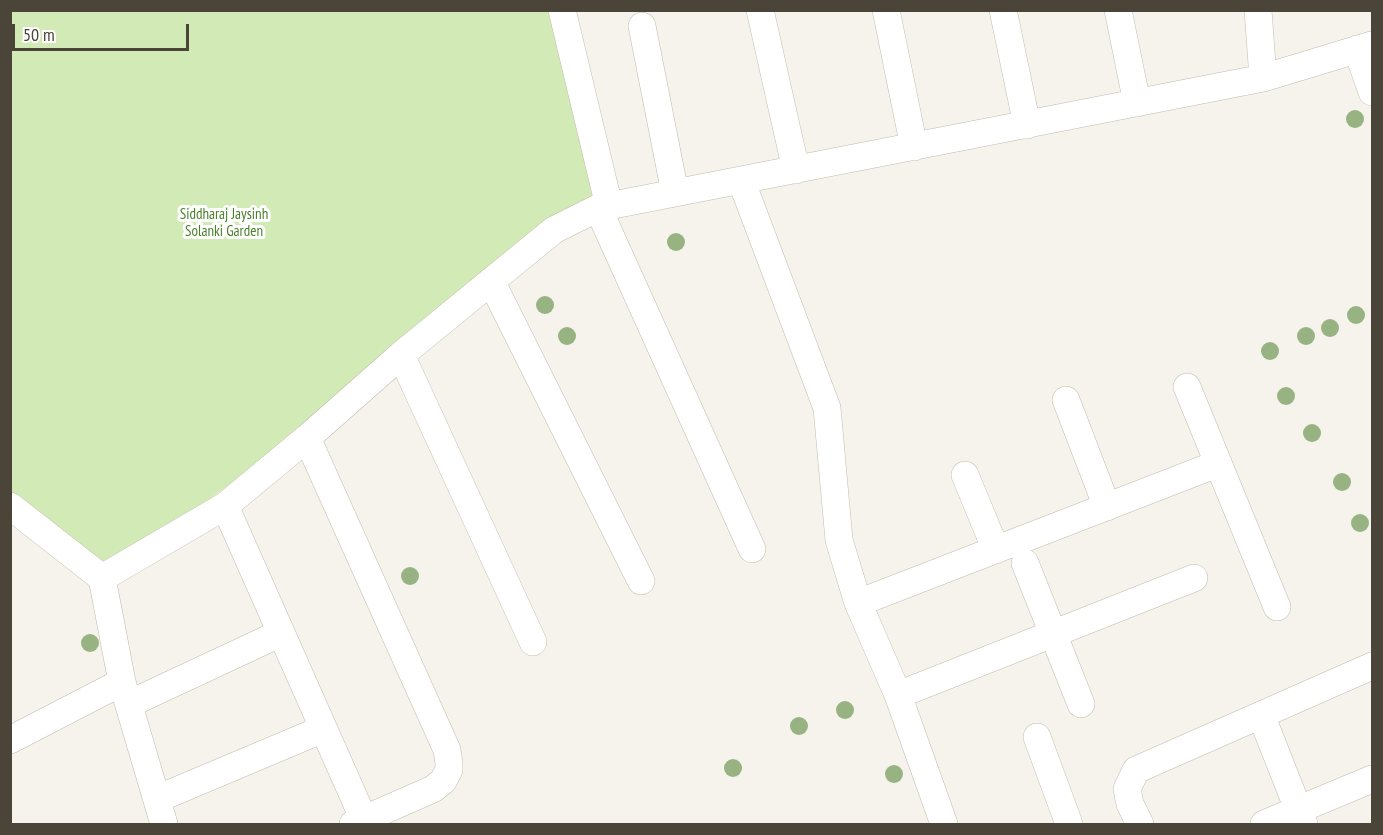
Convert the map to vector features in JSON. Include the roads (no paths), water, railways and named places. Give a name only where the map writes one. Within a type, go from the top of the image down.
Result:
[{"type":"street","points":[[562,10],[603,207],[752,549]]},
{"type":"street","points":[[760,10],[796,170]]},
{"type":"street","points":[[886,10],[914,147]]},
{"type":"street","points":[[1003,10],[1027,125]]},
{"type":"street","points":[[1118,10],[1137,103]]},
{"type":"street","points":[[1258,10],[1263,78]]},
{"type":"street","points":[[642,26],[675,193]]},
{"type":"street","points":[[102,578],[225,506],[401,355],[554,230],[603,207],[1263,78],[1365,47],[1372,92]]},
{"type":"street","points":[[741,180],[827,408],[839,540],[858,603],[898,695],[944,825]]},
{"type":"street","points":[[491,281],[640,581]]},
{"type":"street","points":[[401,355],[533,642]]},
{"type":"street","points":[[1187,387],[1277,607]]},
{"type":"street","points":[[1066,400],[1107,507]]},
{"type":"street","points":[[225,506],[323,729],[358,822],[433,789],[443,781],[449,770],[447,750],[307,438]]},
{"type":"street","points":[[858,603],[1217,464]]},
{"type":"street","points":[[965,475],[996,550]]},
{"type":"street","points":[[14,514],[102,578],[125,693],[161,812],[323,729]]},
{"type":"street","points":[[1025,563],[1081,704]]},
{"type":"street","points":[[898,695],[1194,578]]},
{"type":"street","points":[[10,740],[281,633]]},
{"type":"street","points":[[1140,825],[1130,804],[1127,789],[1136,770],[1372,666]]},
{"type":"street","points":[[1261,715],[1301,817]]},
{"type":"street","points":[[1037,737],[1069,825]]},
{"type":"street","points":[[1264,825],[1301,817],[1372,779]]},
{"type":"park label","name":"Siddharaj Jaysinh Solanki Garden","points":[[224,224]]}]
